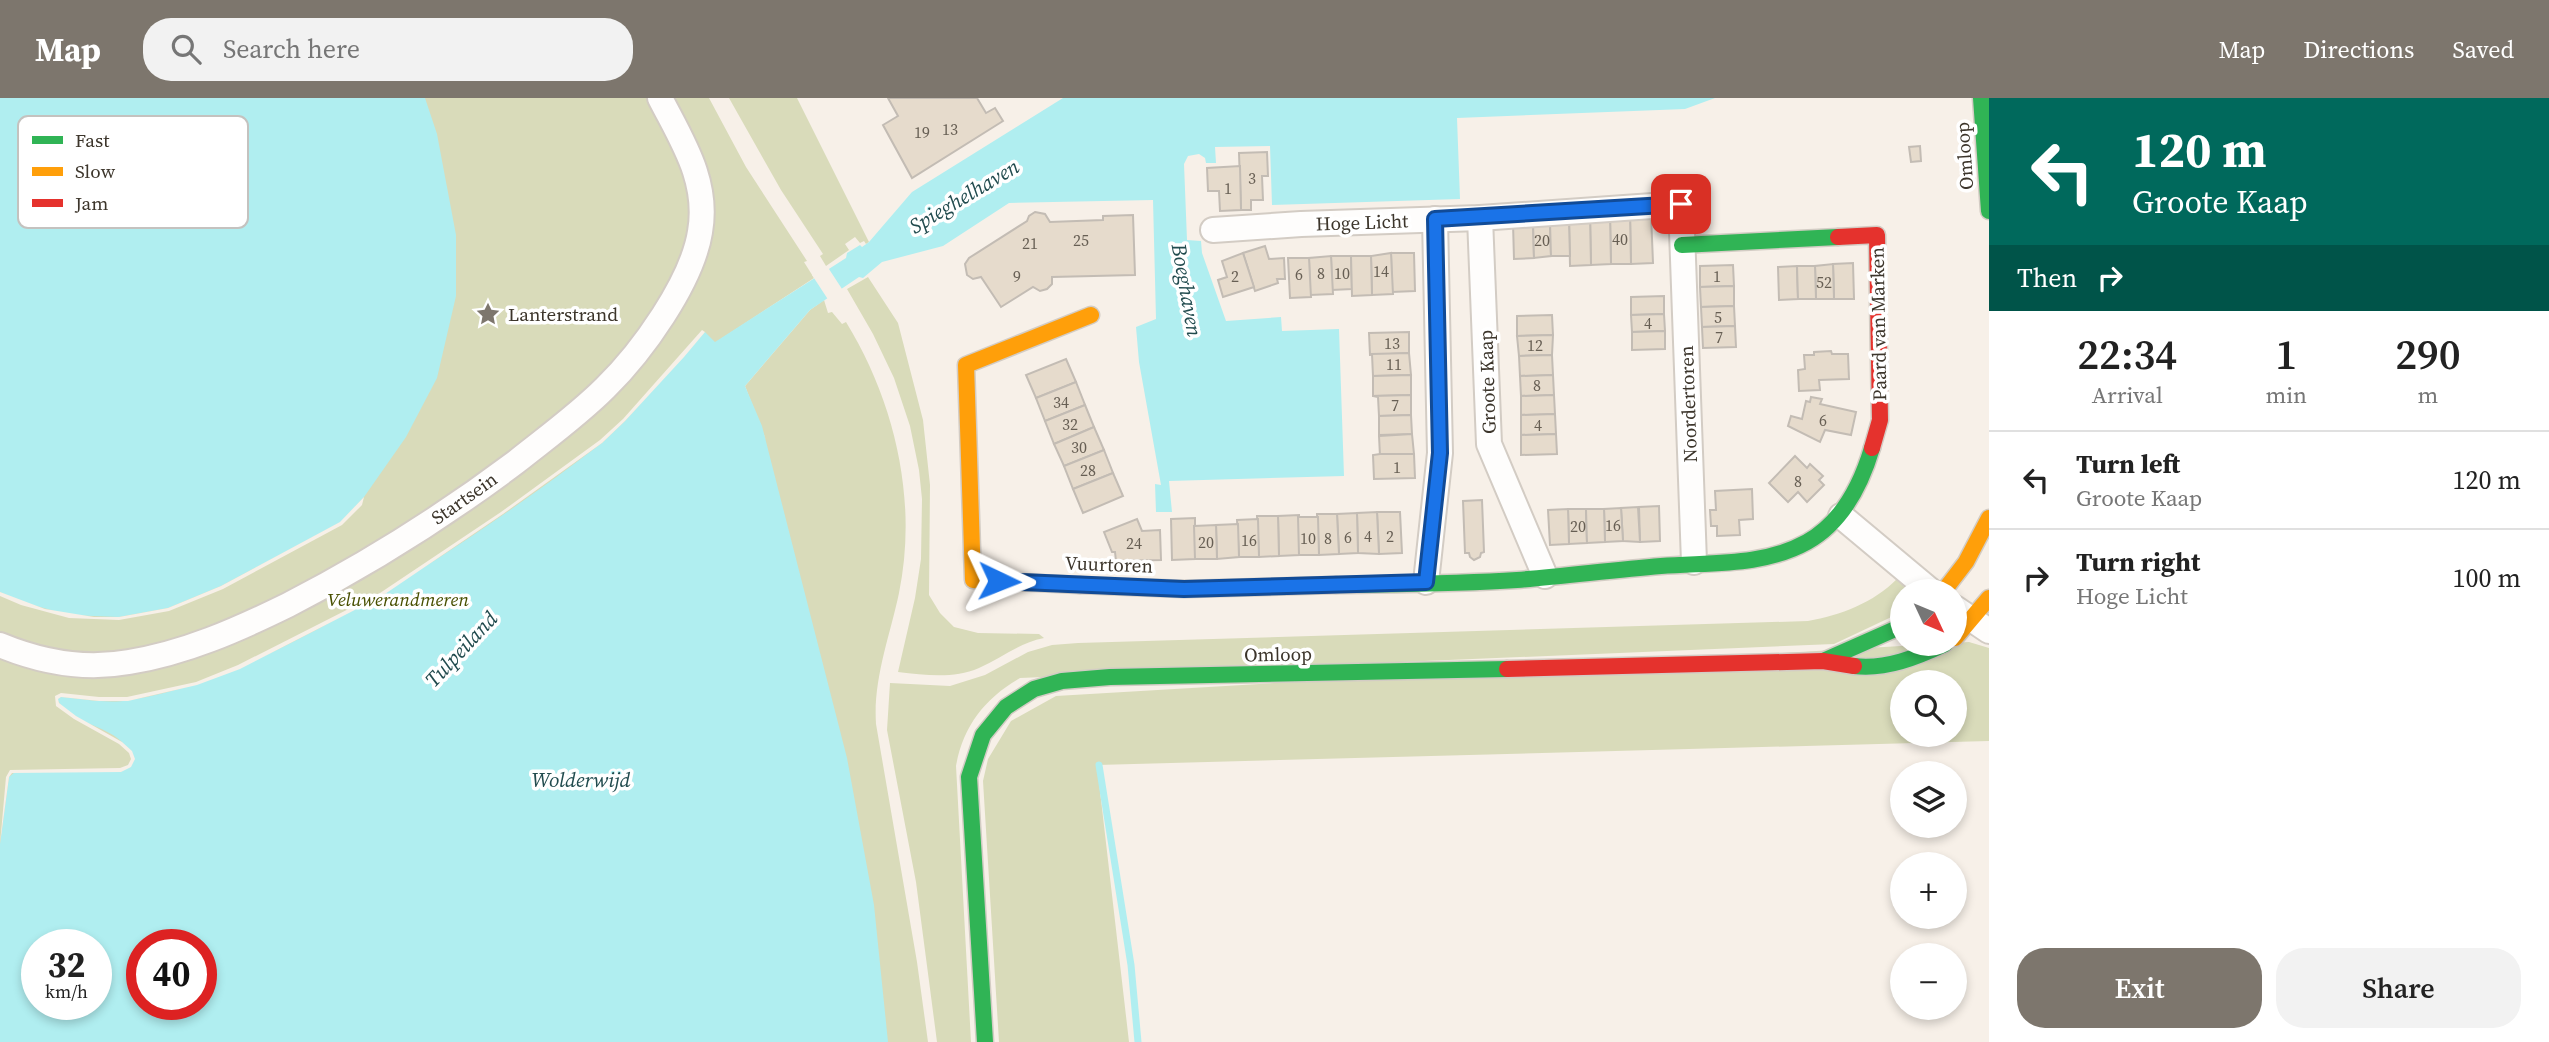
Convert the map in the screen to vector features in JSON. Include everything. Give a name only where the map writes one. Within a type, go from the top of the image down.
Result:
[{"type":"street","name":"Startsein","points":[[0,645],[45,660],[100,665],[163,654],[218,637],[310,593],[404,539],[496,477],[583,409],[607,387],[647,340],[678,289],[697,248],[702,217],[698,177],[660,98]]},
{"type":"street","name":"Omloop","points":[[1981,98],[1989,211]]},
{"type":"street","name":"Hoge Licht","points":[[1213,230],[1480,218],[1681,204],[1682,245]]},
{"type":"street","name":"Groote Kaap","points":[[1480,218],[1489,444],[1545,576]]},
{"type":"street","points":[[1426,582],[1440,453],[1435,219]]},
{"type":"street","name":"Paard van Marken","points":[[1426,582],[1509,581],[1694,562],[1766,558],[1809,542],[1841,516],[1874,447],[1880,421],[1877,235],[1682,245]]},
{"type":"street","name":"Noordertoren","points":[[1682,245],[1694,562]]},
{"type":"street","name":"Vuurtoren","points":[[1091,315],[966,365],[973,580],[1184,589],[1426,582]]},
{"type":"street","points":[[1841,516],[1916,579]]},
{"type":"street","points":[[1953,579],[1966,562],[1989,518]]},
{"type":"street","points":[[1968,624],[1989,598]]},
{"type":"street","name":"Omloop","points":[[1824,661],[1890,631]]},
{"type":"street","name":"Omloop","points":[[985,1042],[969,777],[975,752],[983,735],[1006,707],[1034,689],[1062,681],[1110,677],[1824,661],[1863,667],[1909,661],[1920,656]]},
{"type":"green space","name":"Veluwerandmeren","points":[[0,98],[648,98],[682,162],[702,265],[671,98],[709,98],[746,167],[807,261],[804,262],[814,278],[721,339],[766,440],[745,386],[810,310],[824,300],[828,313],[832,312],[842,324],[846,322],[863,353],[878,385],[898,453],[906,523],[904,558],[877,691],[876,724],[928,1042],[0,1042]]},
{"type":"green space","points":[[729,98],[797,98],[869,242],[860,243],[855,237],[845,244],[849,250],[826,266],[820,256],[823,254],[781,190]]},
{"type":"green space","points":[[868,277],[898,323],[923,420],[930,485],[929,595],[940,613],[954,627],[978,633],[1039,634],[1044,638],[959,674],[898,672],[921,559],[922,499],[910,426],[894,378],[847,289]]},
{"type":"green space","points":[[1890,585],[1890,618],[1834,644],[1020,678],[986,704],[970,726],[959,752],[956,766],[971,1042],[937,1042],[916,882],[887,730],[890,683],[950,686],[985,675],[1028,652],[1052,645],[1078,643],[1808,621],[1856,607]]},
{"type":"green space","points":[[1969,642],[1989,648],[1989,741],[1967,742],[1967,670],[1890,670],[1890,744],[1097,765],[1129,1042],[999,1042],[983,781],[988,759],[1011,721],[1056,696],[1890,647],[1890,656],[1967,656]]},
{"type":"water","points":[[0,98],[425,98],[437,134],[456,235],[456,296],[437,378],[406,437],[364,497],[341,522],[221,586],[168,608],[119,617],[69,615],[22,602],[0,592]]},
{"type":"water","name":"Wolderwijd","points":[[1063,98],[1715,98],[1685,109],[1457,118],[1460,199],[1272,205],[1270,146],[1215,147],[1216,163],[1206,163],[1205,158],[1199,154],[1188,156],[1184,164],[1187,240],[1201,241],[1202,253],[1226,321],[1281,317],[1282,331],[1339,329],[1344,476],[1169,481],[1172,512],[1156,512],[1155,484],[1161,485],[1139,362],[1136,327],[1156,319],[1153,200],[1009,203],[943,246],[882,262],[863,278],[859,277],[810,310],[745,386],[762,426],[847,758],[874,905],[888,1042],[0,1042],[0,844],[9,777],[15,772],[121,772],[134,759],[121,741],[70,713],[57,699],[61,697],[122,701],[179,689],[250,663],[355,609],[499,518],[602,443],[705,332],[715,342],[846,258],[847,253],[869,242],[912,192]]},
{"type":"pier","points":[[827,266],[844,292],[829,301],[812,275]]},
{"type":"pier","points":[[702,330],[705,332],[684,357],[602,443],[382,596],[240,669],[197,685],[128,701],[58,699],[59,703],[76,716],[122,742],[132,751],[135,759],[131,767],[121,772],[12,773],[9,777],[0,844],[6,777],[10,770],[120,768],[128,765],[131,759],[129,753],[119,744],[56,706],[55,696],[61,693],[127,697],[196,682],[238,665],[380,593],[501,512],[600,440],[623,419]]},
{"type":"pier","points":[[364,497],[362,505],[342,525],[223,589],[169,611],[119,620],[69,618],[21,605],[0,596],[0,592],[45,609],[94,617],[119,617],[168,608],[221,586],[340,522]]},
{"type":"building","points":[[888,98],[977,98],[986,113],[995,108],[1003,121],[912,178],[883,125],[898,116]]},
{"type":"building","points":[[1920,146],[1921,161],[1911,162],[1909,147]]},
{"type":"building","points":[[1267,152],[1268,176],[1262,176],[1263,200],[1251,200],[1251,210],[1241,210],[1239,153]]},
{"type":"building","points":[[1240,166],[1241,210],[1220,211],[1219,191],[1208,191],[1207,168]]},
{"type":"building","points":[[1035,212],[1045,214],[1050,222],[1103,220],[1103,216],[1133,215],[1135,275],[1052,277],[1052,284],[1047,289],[1040,291],[1033,287],[1001,307],[981,277],[973,279],[967,275],[965,264],[969,258],[1027,221]]},
{"type":"building","points":[[1651,214],[1653,263],[1631,264],[1630,215]]},
{"type":"building","points":[[1630,215],[1631,264],[1611,264],[1610,216]]},
{"type":"building","points":[[1590,216],[1610,216],[1611,264],[1591,265]]},
{"type":"building","points":[[1590,216],[1591,265],[1570,266],[1569,217]]},
{"type":"building","points":[[1513,223],[1533,223],[1534,258],[1514,259]]},
{"type":"building","points":[[1533,223],[1550,223],[1551,256],[1534,258]]},
{"type":"building","points":[[1550,223],[1569,223],[1570,256],[1551,256]]},
{"type":"building","points":[[1265,246],[1269,259],[1284,258],[1285,279],[1277,279],[1278,283],[1255,291],[1243,253]]},
{"type":"building","points":[[1243,253],[1254,287],[1223,297],[1218,280],[1227,277],[1222,261]]},
{"type":"building","points":[[1391,253],[1414,253],[1415,291],[1392,292]]},
{"type":"building","points":[[1391,253],[1393,294],[1372,295],[1371,256]]},
{"type":"building","points":[[1331,256],[1351,256],[1352,289],[1332,290]]},
{"type":"building","points":[[1331,256],[1333,294],[1310,295],[1309,258]]},
{"type":"building","points":[[1351,256],[1371,256],[1372,295],[1352,296]]},
{"type":"building","points":[[1288,258],[1309,258],[1311,297],[1290,298]]},
{"type":"building","points":[[1853,263],[1854,299],[1834,299],[1833,264]]},
{"type":"building","points":[[1833,264],[1834,299],[1816,299],[1815,266]]},
{"type":"building","points":[[1733,265],[1734,286],[1700,287],[1700,266]]},
{"type":"building","points":[[1797,266],[1798,299],[1779,300],[1778,267]]},
{"type":"building","points":[[1797,266],[1815,266],[1816,299],[1798,299]]},
{"type":"building","points":[[1734,286],[1734,306],[1701,307],[1700,287]]},
{"type":"building","points":[[1664,296],[1664,314],[1631,315],[1631,297]]},
{"type":"building","points":[[1734,306],[1735,326],[1702,327],[1701,307]]},
{"type":"building","points":[[1664,314],[1665,331],[1632,332],[1631,315]]},
{"type":"building","points":[[1552,315],[1553,335],[1517,336],[1517,316]]},
{"type":"building","points":[[1735,326],[1736,347],[1703,348],[1702,327]]},
{"type":"building","points":[[1665,331],[1665,349],[1632,350],[1632,332]]},
{"type":"building","points":[[1409,332],[1409,353],[1370,355],[1369,333]]},
{"type":"building","points":[[1553,335],[1552,355],[1519,356],[1517,336]]},
{"type":"building","points":[[1831,351],[1832,354],[1848,354],[1849,379],[1819,380],[1820,390],[1799,391],[1798,370],[1805,369],[1804,355]]},
{"type":"building","points":[[1409,353],[1411,375],[1373,376],[1372,354]]},
{"type":"building","points":[[1552,355],[1553,375],[1520,376],[1519,356]]},
{"type":"building","points":[[1066,359],[1076,382],[1036,398],[1026,375]]},
{"type":"building","points":[[1411,375],[1411,395],[1373,396],[1373,376]]},
{"type":"building","points":[[1553,375],[1554,395],[1521,396],[1520,376]]},
{"type":"building","points":[[1076,382],[1085,405],[1045,421],[1036,398]]},
{"type":"building","points":[[1411,395],[1411,415],[1379,416],[1378,397],[1373,396]]},
{"type":"building","points":[[1554,395],[1555,414],[1521,415],[1521,396]]},
{"type":"building","points":[[1811,397],[1822,399],[1820,404],[1856,412],[1851,435],[1825,430],[1820,442],[1788,426],[1791,416],[1802,419],[1806,401],[1810,402]]},
{"type":"building","points":[[1085,405],[1094,427],[1054,444],[1045,421]]},
{"type":"building","points":[[1555,414],[1556,434],[1521,435],[1521,415]]},
{"type":"building","points":[[1411,415],[1412,434],[1379,435],[1379,416]]},
{"type":"building","points":[[1094,427],[1104,450],[1064,466],[1054,444]]},
{"type":"building","points":[[1412,434],[1414,454],[1380,456],[1379,436]]},
{"type":"building","points":[[1556,434],[1557,454],[1521,455],[1521,435]]},
{"type":"building","points":[[1104,450],[1113,473],[1073,489],[1064,466]]},
{"type":"building","points":[[1414,454],[1415,478],[1374,479],[1373,455]]},
{"type":"building","points":[[1795,456],[1807,468],[1810,464],[1823,476],[1819,480],[1824,485],[1807,502],[1798,492],[1788,502],[1769,483]]},
{"type":"building","points":[[1113,473],[1123,496],[1083,513],[1073,489]]},
{"type":"building","points":[[1752,489],[1753,519],[1739,520],[1740,535],[1717,536],[1717,526],[1711,526],[1710,510],[1716,510],[1715,491]]},
{"type":"building","points":[[1482,500],[1484,552],[1474,560],[1469,553],[1465,553],[1463,501]]},
{"type":"building","points":[[1659,506],[1660,541],[1640,542],[1639,507]]},
{"type":"building","points":[[1638,507],[1640,542],[1623,541],[1621,508]]},
{"type":"building","points":[[1621,508],[1623,541],[1605,542],[1604,509]]},
{"type":"building","points":[[1568,509],[1586,509],[1587,543],[1569,544]]},
{"type":"building","points":[[1568,509],[1569,544],[1550,545],[1548,510]]},
{"type":"building","points":[[1586,509],[1604,509],[1605,542],[1587,543]]},
{"type":"building","points":[[1377,512],[1400,512],[1402,553],[1379,554]]},
{"type":"building","points":[[1377,512],[1379,554],[1358,553],[1357,513]]},
{"type":"building","points":[[1357,513],[1358,553],[1339,554],[1337,514]]},
{"type":"building","points":[[1317,514],[1337,514],[1339,554],[1319,555]]},
{"type":"building","points":[[1299,515],[1299,555],[1279,556],[1278,516]]},
{"type":"building","points":[[1257,516],[1278,516],[1279,556],[1259,557]]},
{"type":"building","points":[[1298,517],[1318,517],[1319,555],[1299,555]]},
{"type":"building","points":[[1195,518],[1195,559],[1172,560],[1171,519]]},
{"type":"building","points":[[1137,519],[1142,531],[1160,530],[1161,560],[1116,561],[1115,552],[1112,552],[1104,532]]},
{"type":"building","points":[[1258,519],[1259,557],[1239,557],[1237,520]]},
{"type":"building","points":[[1238,524],[1239,557],[1217,559],[1216,525]]},
{"type":"building","points":[[1216,525],[1217,559],[1195,559],[1194,526]]},
{"type":"waterway","points":[[1099,765],[1131,965],[1138,1042]]},
{"type":"traffic: fast","points":[[1981,98],[1989,211]]},
{"type":"traffic: fast","points":[[1682,245],[1838,237]]},
{"type":"traffic: fast","points":[[1336,585],[1517,580],[1661,566],[1735,562],[1772,556],[1807,542],[1840,514],[1856,489],[1872,448]]},
{"type":"traffic: fast","points":[[1823,661],[1890,631]]},
{"type":"traffic: fast","points":[[1854,666],[1878,666],[1917,656]]},
{"type":"traffic: fast","points":[[985,1042],[969,777],[983,735],[1006,707],[1034,689],[1062,681],[1110,677],[1507,669]]},
{"type":"traffic: slow","points":[[1080,585],[973,580],[966,365],[1091,315]]},
{"type":"traffic: slow","points":[[1953,579],[1966,562],[1989,518]]},
{"type":"traffic: slow","points":[[1967,624],[1989,598]]},
{"type":"traffic: jam","points":[[1838,237],[1877,235],[1880,420],[1872,448]]},
{"type":"traffic: jam","points":[[1080,585],[1184,589],[1336,585]]},
{"type":"traffic: jam","points":[[1507,669],[1823,661],[1854,666]]},
{"type":"place","name":"Lanterstrand","points":[[488,314]]},
{"type":"route","points":[[999,581],[1184,589],[1426,582],[1440,453],[1435,219],[1681,204]]},
{"type":"water label","name":"Spieghelhaven","points":[[964,196]]},
{"type":"water label","name":"Boeghaven","points":[[1187,290]]},
{"type":"water label","name":"Tulpeiland","points":[[461,649]]}]
